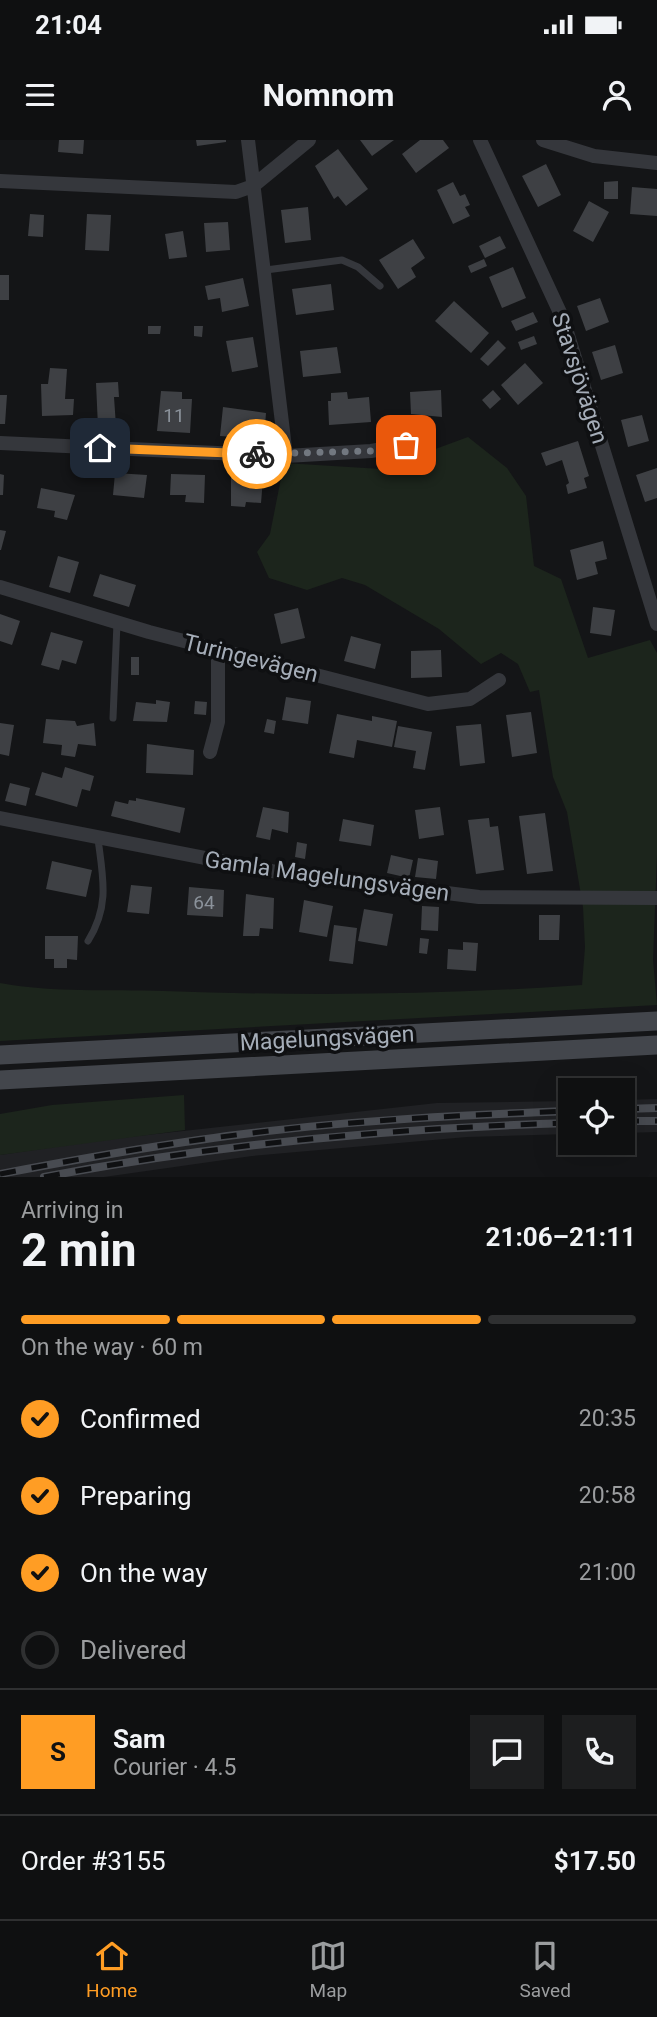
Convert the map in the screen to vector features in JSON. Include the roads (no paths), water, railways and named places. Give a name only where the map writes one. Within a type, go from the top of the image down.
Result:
[{"type":"main road","name":"Magelungsvägen","points":[[0,1055],[657,1021]]},
{"type":"main road","name":"Magelungsvägen","points":[[0,1080],[657,1045]]},
{"type":"street","points":[[248,140],[266,270],[286,456]]},
{"type":"street","points":[[0,181],[221,193],[253,186],[309,140]]},
{"type":"street","name":"Stavsjövägen","points":[[480,140],[562,319],[657,624]]},
{"type":"street","points":[[543,140],[594,156],[657,163]]},
{"type":"street","points":[[0,443],[286,456],[371,451],[406,445]]},
{"type":"street","name":"Turingevägen","points":[[0,587],[117,623],[428,704],[470,699],[499,680]]},
{"type":"street","points":[[210,752],[218,722],[218,649]]},
{"type":"street","name":"Gamla Magelungsvägen","points":[[0,818],[277,872],[479,897],[657,898]]},
{"type":"lane","points":[[266,270],[342,260],[358,267],[380,286]]},
{"type":"lane","points":[[113,718],[117,623]]},
{"type":"lane","points":[[88,941],[102,914],[104,891],[99,839]]},
{"type":"railway","points":[[635,1109],[657,1108]]},
{"type":"railway","points":[[0,1174],[157,1146],[292,1128],[558,1112]]},
{"type":"railway","points":[[635,1121],[657,1121]]},
{"type":"railway","points":[[44,1177],[174,1155],[306,1140],[438,1129],[558,1123]]}]
